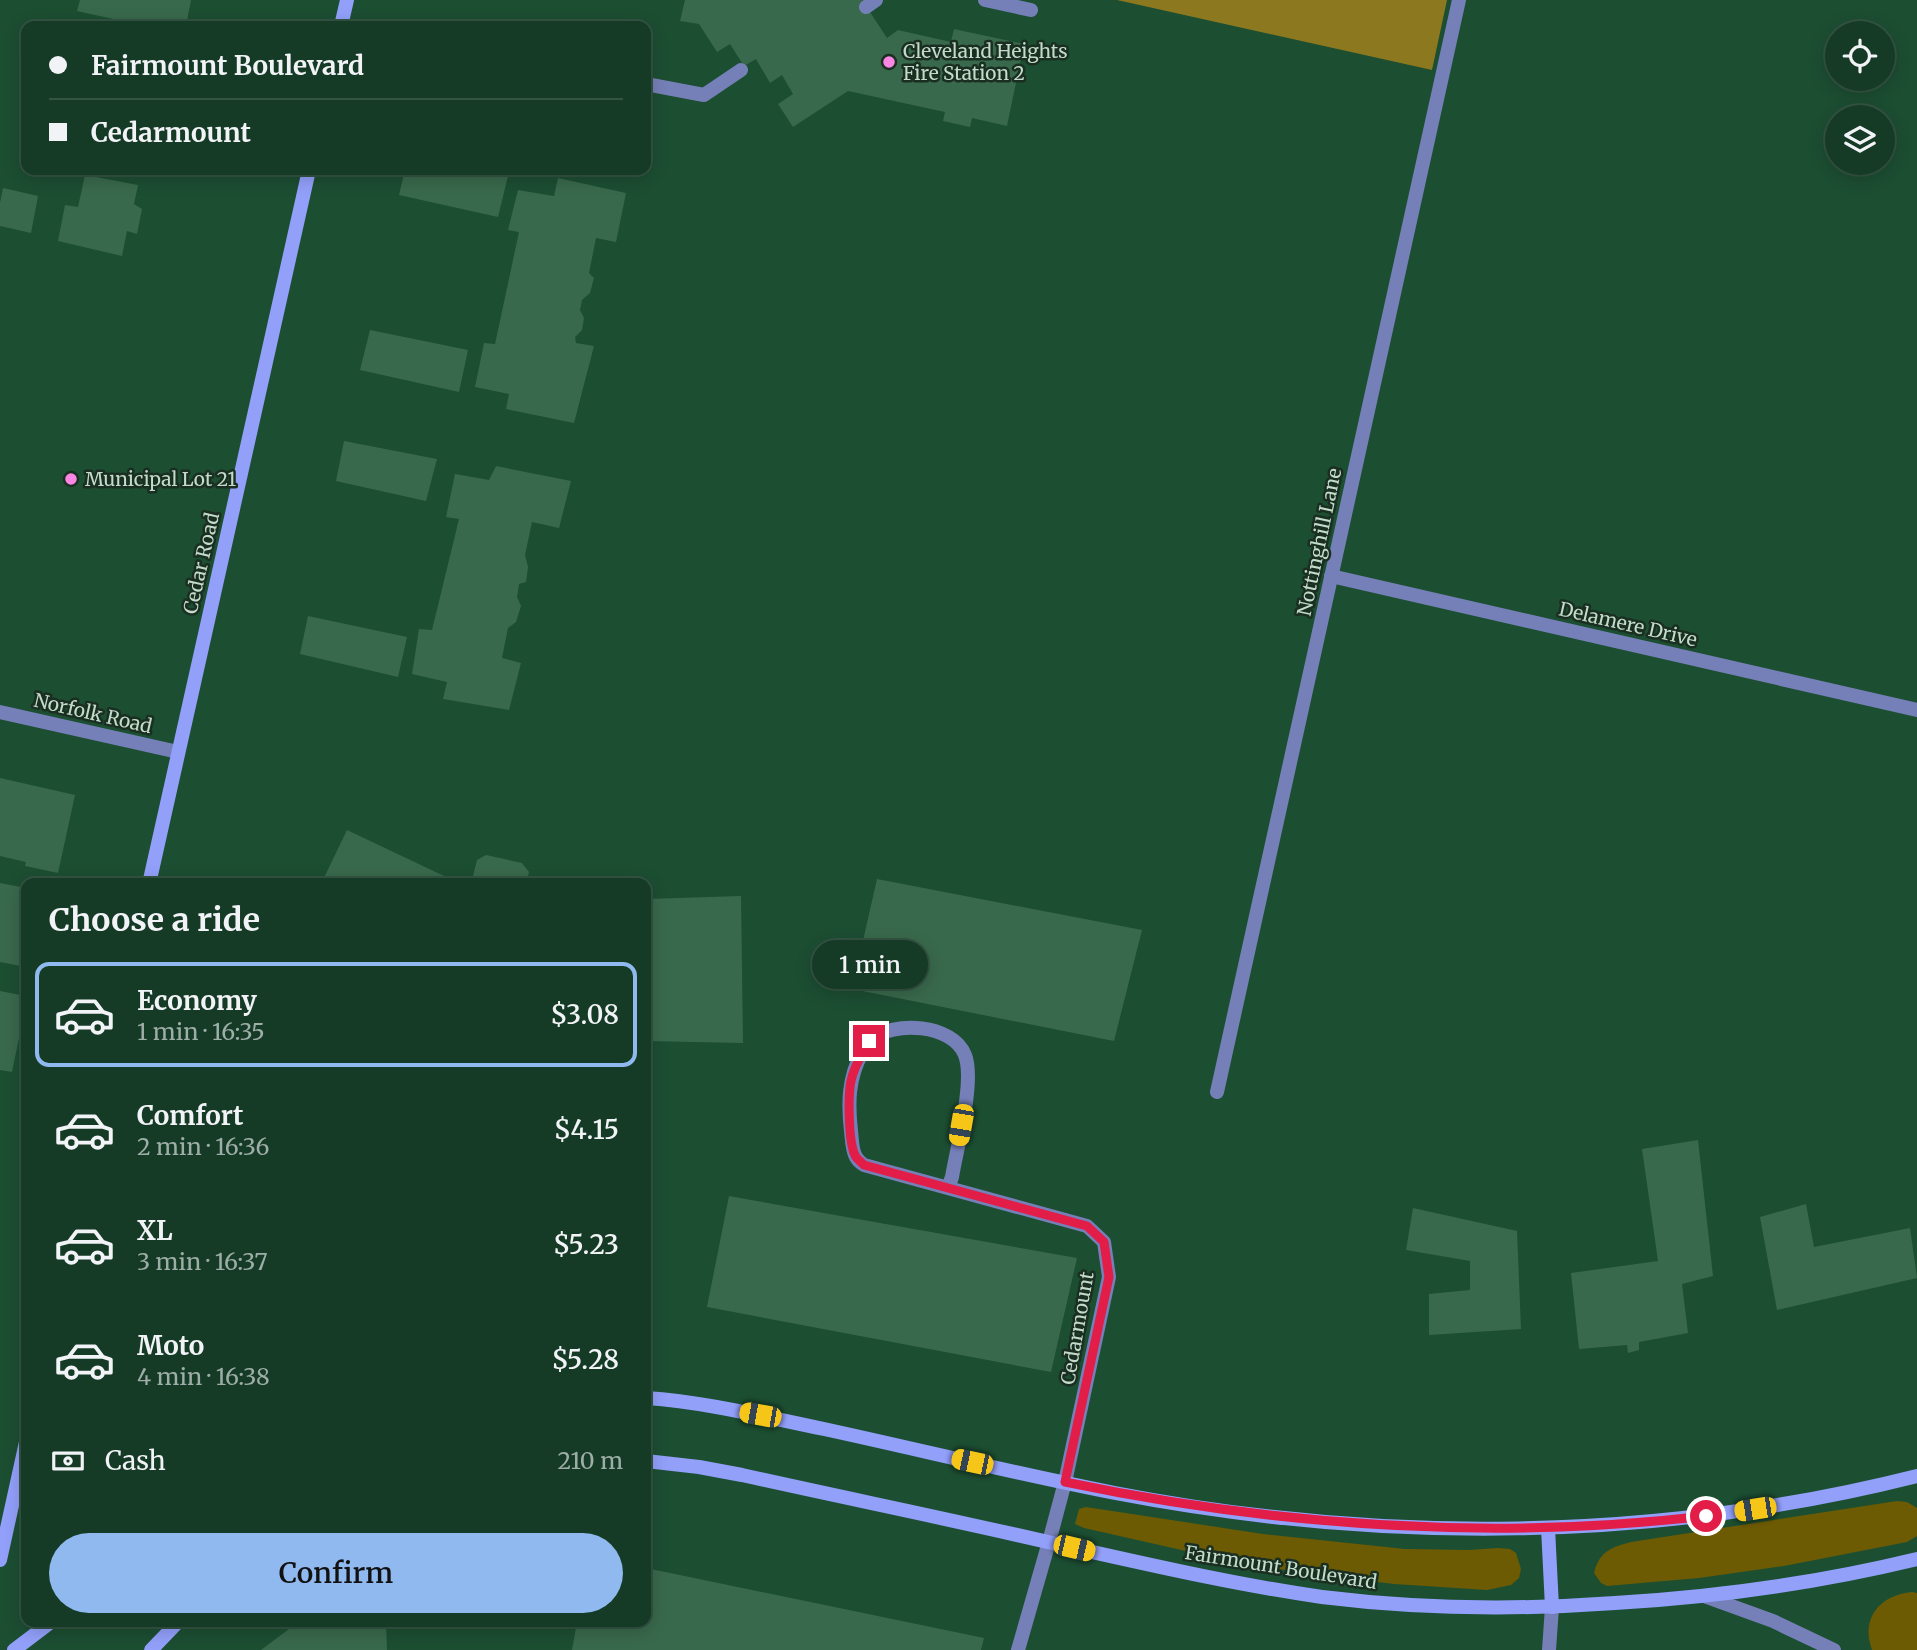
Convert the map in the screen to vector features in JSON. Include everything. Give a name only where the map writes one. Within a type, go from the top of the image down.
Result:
[{"type":"main road","points":[[342,21],[347,0]]},
{"type":"main road","name":"Cedar Road","points":[[150,878],[308,175]]},
{"type":"main road","points":[[651,1398],[760,1415],[1165,1502],[1342,1523],[1548,1528],[1657,1522],[1780,1505],[1917,1476]]},
{"type":"main road","name":"Fairmount Boulevard","points":[[651,1461],[699,1466],[1212,1578],[1325,1597],[1421,1605],[1552,1607],[1704,1596],[1767,1588],[1917,1559]]},
{"type":"main road","points":[[0,1560],[21,1465]]},
{"type":"main road","points":[[1548,1528],[1552,1607]]},
{"type":"main road","points":[[14,1650],[44,1627]]},
{"type":"main road","points":[[151,1650],[173,1627]]},
{"type":"street","points":[[985,0],[1031,10]]},
{"type":"street","name":"Nottinghill Lane","points":[[1217,1092],[1459,0]]},
{"type":"street","points":[[651,85],[704,95],[741,70]]},
{"type":"street","name":"Delamere Drive","points":[[1331,576],[1917,710]]},
{"type":"street","name":"Norfolk Road","points":[[0,712],[178,752]]},
{"type":"street","name":"Cedarmount","points":[[948,1188],[969,1090],[966,1056],[946,1035],[931,1029],[886,1031],[869,1041],[857,1061],[851,1082],[850,1117],[855,1157],[864,1165],[948,1188],[1087,1226],[1104,1242],[1109,1277],[1065,1482],[1018,1650]]},
{"type":"street","points":[[1704,1596],[1773,1620],[1834,1650]]},
{"type":"street","points":[[1549,1650],[1552,1607]]},
{"type":"shaded area","points":[[1117,0],[1447,0],[1432,70]]},
{"type":"shaded area","points":[[1897,1501],[1907,1502],[1917,1508],[1917,1536],[1907,1542],[1784,1566],[1699,1578],[1607,1586],[1601,1583],[1594,1573],[1603,1555],[1617,1546],[1631,1542]]},
{"type":"shaded area","points":[[1086,1507],[1263,1534],[1405,1549],[1510,1549],[1516,1553],[1521,1569],[1519,1578],[1511,1585],[1487,1590],[1394,1584],[1302,1573],[1217,1558],[1084,1528],[1075,1524],[1079,1509]]},
{"type":"shaded area","points":[[1917,1593],[1917,1650],[1872,1650],[1869,1628],[1876,1610],[1891,1598]]},
{"type":"building","points":[[80,0],[191,0],[187,21],[122,21],[77,11]]},
{"type":"building","name":"Cleveland Heights Fire Station 2","points":[[685,0],[862,0],[887,38],[898,30],[951,42],[954,29],[1024,44],[1007,126],[972,118],[970,127],[943,121],[945,112],[848,91],[793,127],[778,104],[793,94],[782,75],[770,83],[756,59],[744,66],[730,44],[717,52],[699,24],[680,21]]},
{"type":"building","points":[[85,175],[138,185],[134,204],[142,209],[137,234],[127,231],[122,256],[58,241],[65,205],[78,207]]},
{"type":"building","points":[[404,175],[508,176],[498,217],[399,195]]},
{"type":"building","points":[[558,178],[626,193],[616,242],[596,238],[589,273],[594,278],[590,293],[582,300],[582,330],[575,337],[576,343],[594,346],[574,423],[506,409],[509,394],[475,387],[484,343],[495,344],[519,232],[508,230],[518,190],[554,196]]},
{"type":"building","points":[[3,188],[38,196],[31,233],[0,226]]},
{"type":"building","points":[[370,330],[468,350],[459,392],[360,370]]},
{"type":"building","points":[[344,441],[437,459],[426,501],[336,481]]},
{"type":"building","points":[[496,466],[571,481],[559,528],[532,522],[525,555],[528,567],[526,582],[519,584],[517,597],[521,606],[516,622],[508,628],[502,658],[521,663],[509,710],[443,699],[447,682],[412,674],[419,629],[432,630],[459,519],[446,517],[455,474],[489,480]]},
{"type":"building","points":[[308,616],[407,637],[398,677],[300,654]]},
{"type":"building","points":[[0,778],[75,795],[58,873],[25,866],[26,862],[0,856]]},
{"type":"building","points":[[347,830],[448,878],[324,878]]},
{"type":"building","points":[[486,855],[522,863],[529,872],[528,878],[472,878],[477,860]]},
{"type":"building","points":[[877,879],[1142,930],[1114,1041],[852,989]]},
{"type":"building","points":[[0,883],[21,887],[21,966],[0,962]]},
{"type":"building","points":[[741,896],[743,1043],[651,1041],[651,899]]},
{"type":"building","points":[[0,991],[21,995],[21,1028],[12,1072],[0,1070]]},
{"type":"building","points":[[1698,1140],[1713,1276],[1682,1284],[1688,1333],[1639,1342],[1639,1350],[1628,1353],[1627,1345],[1579,1349],[1571,1273],[1658,1261],[1642,1149]]},
{"type":"building","points":[[729,1196],[1077,1258],[1051,1372],[707,1307]]},
{"type":"building","points":[[1806,1204],[1814,1247],[1910,1228],[1917,1278],[1777,1310],[1760,1217]]},
{"type":"building","points":[[1413,1208],[1517,1231],[1521,1329],[1429,1335],[1429,1294],[1470,1290],[1470,1261],[1406,1250]]},
{"type":"building","points":[[651,1569],[984,1638],[981,1650],[572,1650],[576,1627],[651,1627]]},
{"type":"building","points":[[292,1627],[386,1627],[387,1650],[261,1650]]},
{"type":"place","name":"Cleveland Heights Fire Station 2","points":[[889,62]]},
{"type":"place","name":"Municipal Lot 21","points":[[71,479]]},
{"type":"route","points":[[869,1041],[857,1061],[849,1099],[855,1157],[864,1165],[1087,1226],[1104,1242],[1109,1277],[1065,1482],[1185,1505],[1342,1523],[1470,1529],[1548,1528],[1657,1522],[1706,1516]]}]
